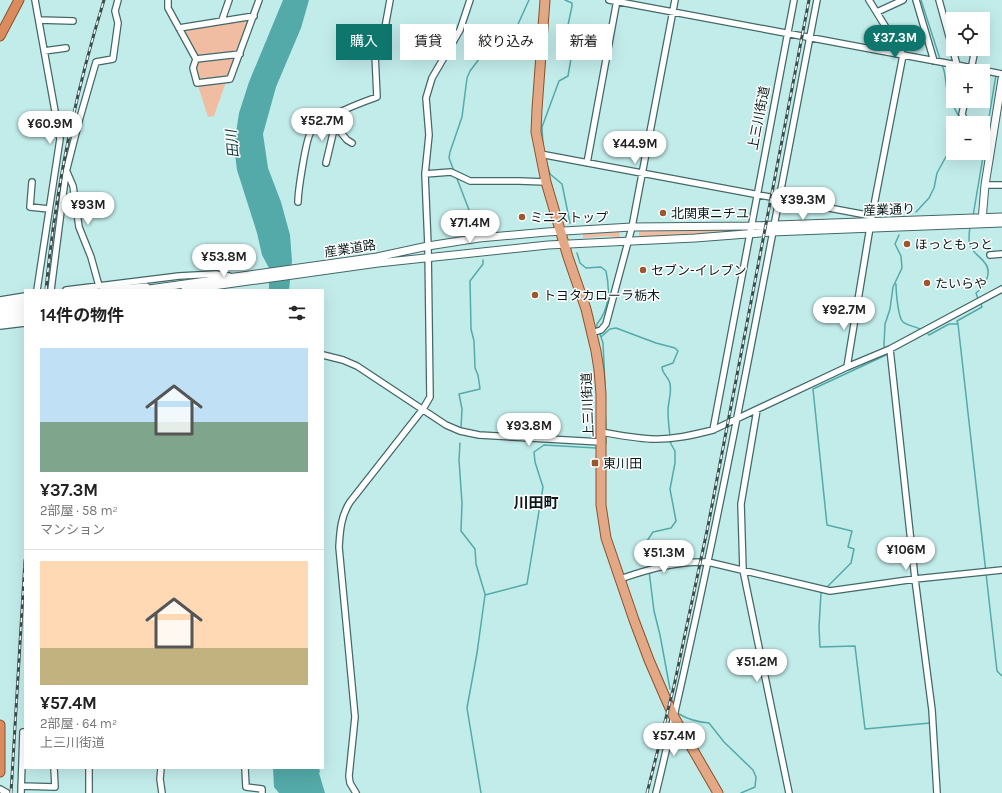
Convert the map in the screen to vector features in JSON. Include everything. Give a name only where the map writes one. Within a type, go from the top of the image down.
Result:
[{"type":"highway","points":[[0,36],[19,0]]},
{"type":"highway","points":[[0,725],[0,772]]},
{"type":"main road","name":"上三川街道","points":[[545,0],[536,132],[546,182],[592,333],[599,370],[602,511],[609,546],[649,660],[674,717],[718,793]]},
{"type":"street","points":[[35,0],[60,139],[36,289]]},
{"type":"street","points":[[51,289],[67,172],[78,122],[96,62],[113,59],[118,23],[115,11],[118,0]]},
{"type":"street","points":[[168,0],[168,8],[196,59],[193,68],[197,83],[230,79],[259,0]]},
{"type":"street","points":[[222,20],[229,0]]},
{"type":"street","points":[[298,202],[299,183],[310,132],[329,118],[350,107],[377,96],[375,54],[384,33],[390,0]]},
{"type":"street","points":[[356,793],[350,783],[349,776],[355,717],[340,547],[341,524],[346,509],[355,495],[423,409],[430,397],[428,246],[425,174],[429,135],[426,98],[432,78],[460,30],[470,0]]},
{"type":"street","points":[[609,0],[952,64]]},
{"type":"street","points":[[592,333],[601,330],[606,324],[629,241],[675,0]]},
{"type":"street","name":"上三川街道","points":[[713,430],[794,0]]},
{"type":"street","points":[[656,793],[708,562],[817,0]]},
{"type":"street","points":[[847,367],[871,222],[902,55],[870,0]]},
{"type":"street","points":[[877,12],[902,0]]},
{"type":"street","points":[[916,0],[934,60]]},
{"type":"street","points":[[939,0],[946,20]]},
{"type":"street","points":[[587,163],[617,1]]},
{"type":"street","points":[[179,28],[254,16]]},
{"type":"street","points":[[39,20],[73,21]]},
{"type":"street","points":[[44,51],[66,48]]},
{"type":"street","points":[[196,59],[240,54]]},
{"type":"street","points":[[990,72],[1002,74]]},
{"type":"street","points":[[982,221],[985,185],[1002,79]]},
{"type":"street","points":[[329,118],[347,140],[352,143]]},
{"type":"street","points":[[326,163],[335,125]]},
{"type":"street","points":[[540,154],[778,198],[871,222]]},
{"type":"street","points":[[67,172],[73,186],[79,227],[101,288]]},
{"type":"street","points":[[425,174],[451,172],[470,181],[546,182]]},
{"type":"street","points":[[32,182],[30,207],[49,209]]},
{"type":"street","points":[[985,185],[1002,185]]},
{"type":"street","name":"産業通り","points":[[982,221],[1002,217]]},
{"type":"street","name":"産業通り","points":[[565,244],[695,238],[750,234],[773,229],[871,222],[982,221],[1002,223]]},
{"type":"street","name":"産業通り","points":[[561,231],[632,227],[751,226],[773,229]]},
{"type":"street","name":"産業道路","points":[[190,289],[300,271],[428,246],[479,238],[561,231]]},
{"type":"street","name":"産業道路","points":[[300,271],[565,244]]},
{"type":"street","points":[[990,255],[1002,254]]},
{"type":"street","points":[[101,288],[179,276],[216,274],[240,280]]},
{"type":"street","points":[[214,289],[240,280]]},
{"type":"street","name":"産業道路","points":[[148,289],[240,280]]},
{"type":"street","points":[[77,289],[168,286]]},
{"type":"street","points":[[601,432],[651,439],[665,439],[692,436],[713,430],[847,367],[890,349],[1002,289]]},
{"type":"street","points":[[0,300],[24,296]]},
{"type":"street","points":[[1,313],[24,301]]},
{"type":"street","points":[[1,313],[24,306]]},
{"type":"street","points":[[1,313],[24,313]]},
{"type":"street","points":[[1,313],[24,319]]},
{"type":"street","points":[[0,326],[24,323]]},
{"type":"street","points":[[890,349],[915,579],[932,710],[937,793]]},
{"type":"street","points":[[324,355],[343,360],[357,366],[446,425],[468,433],[537,439],[601,442]]},
{"type":"street","points":[[757,410],[741,504],[743,570],[789,793]]},
{"type":"street","points":[[620,579],[665,565],[693,561],[708,562],[830,591],[915,579],[1002,570]]},
{"type":"street","points":[[21,793],[24,732]]},
{"type":"street","points":[[21,786],[55,787],[54,769]]},
{"type":"street","points":[[89,769],[89,793]]},
{"type":"street","points":[[161,769],[160,779],[162,793]]},
{"type":"street","points":[[245,769],[246,787],[262,789],[262,793]]},
{"type":"street","points":[[0,789],[6,793]]},
{"type":"shaded area","points":[[247,19],[249,23],[235,53],[199,57],[183,31],[184,28]]},
{"type":"shaded area","points":[[231,57],[234,59],[228,77],[201,81],[199,80],[196,67],[200,60]]},
{"type":"shaded area","points":[[226,82],[214,116],[208,117],[198,86]]},
{"type":"shaded area","points":[[737,229],[738,232],[639,238],[639,230]]},
{"type":"shaded area","points":[[619,231],[620,238],[607,236],[583,238],[583,232]]},
{"type":"water","points":[[283,0],[309,0],[301,28],[276,87],[263,134],[268,168],[281,202],[290,235],[292,261],[289,289],[269,289],[269,268],[262,255],[257,233],[237,170],[234,146],[239,113],[249,82]]},
{"type":"water","points":[[273,769],[319,769],[325,793],[279,793],[274,787]]},
{"type":"waterway","points":[[454,171],[449,158],[462,117],[467,78],[470,71],[489,46],[509,44],[529,0]]},
{"type":"waterway","points":[[543,147],[542,127],[559,81],[568,76],[572,53],[568,25],[572,3],[565,0]]},
{"type":"waterway","points":[[921,0],[940,59]]},
{"type":"waterway","points":[[942,65],[948,94],[958,116]]},
{"type":"waterway","points":[[989,116],[996,75]]},
{"type":"waterway","points":[[916,212],[929,198],[934,188],[937,173],[946,157]]},
{"type":"waterway","points":[[973,216],[982,160]]},
{"type":"waterway","points":[[546,161],[550,174],[562,184],[570,223]]},
{"type":"waterway","points":[[456,176],[469,210],[472,233]]},
{"type":"waterway","points":[[970,227],[970,246],[985,263],[988,271],[984,284],[976,293],[978,299]]},
{"type":"waterway","points":[[826,588],[851,563],[854,549],[848,547],[852,531],[827,525],[813,389],[886,355],[884,345],[885,324],[890,309],[893,287],[902,268],[901,256],[895,244],[899,235]]},
{"type":"waterway","points":[[577,253],[580,263],[586,268],[601,267],[606,271],[608,299],[604,312],[597,324],[597,328]]},
{"type":"waterway","points":[[461,428],[462,409],[459,394],[480,389],[478,375],[475,368],[474,341],[471,329],[470,281],[483,264],[483,260]]},
{"type":"waterway","points":[[896,284],[901,320],[904,323],[922,330]]},
{"type":"waterway","points":[[958,324],[957,321],[982,307],[981,304]]},
{"type":"waterway","points":[[928,334],[929,335],[949,324],[958,324],[997,671],[1002,676]]},
{"type":"waterway","points":[[601,337],[610,329],[616,328],[656,343],[675,348],[678,351],[673,363],[662,367],[670,387],[668,411],[670,436]]},
{"type":"waterway","points":[[600,334],[603,343],[605,385]]},
{"type":"waterway","points":[[605,407],[606,429]]},
{"type":"waterway","points":[[606,438],[606,443]]},
{"type":"waterway","points":[[648,567],[641,550],[653,532],[671,528],[676,521],[670,489],[675,463],[675,451],[670,440]]},
{"type":"waterway","points":[[460,443],[459,460],[462,503],[461,531],[475,549],[476,564],[485,594]]},
{"type":"waterway","points":[[481,793],[467,708],[477,653],[485,595],[527,584],[543,487],[535,462],[534,452],[544,445],[596,448]]},
{"type":"waterway","points":[[649,571],[654,611],[670,689]]},
{"type":"waterway","points":[[823,591],[821,593],[819,627],[820,647],[855,646],[865,729],[930,723],[930,726]]},
{"type":"waterway","points":[[679,714],[686,718],[709,723],[724,742],[753,770],[756,777],[755,787],[741,793]]},
{"type":"railway","points":[[46,289],[55,217],[75,107],[104,0]]},
{"type":"railway","points":[[647,793],[674,686],[708,526],[809,0]]},
{"type":"railway","points":[[11,793],[24,577]]},
{"type":"place","name":"北関東ニチユ","points":[[663,213]]},
{"type":"place","name":"ミニストップ","points":[[522,217]]},
{"type":"place","name":"ほっともっと","points":[[907,244]]},
{"type":"place","name":"セブン-イレブン","points":[[643,270]]},
{"type":"place","name":"たいらや","points":[[927,283]]},
{"type":"place","name":"トヨタカローラ栃木","points":[[535,295]]},
{"type":"place","name":"東川田","points":[[595,463]]},
{"type":"district","name":"川田町","points":[[536,503]]},
{"type":"water label","name":"田川","points":[[232,144]]}]
